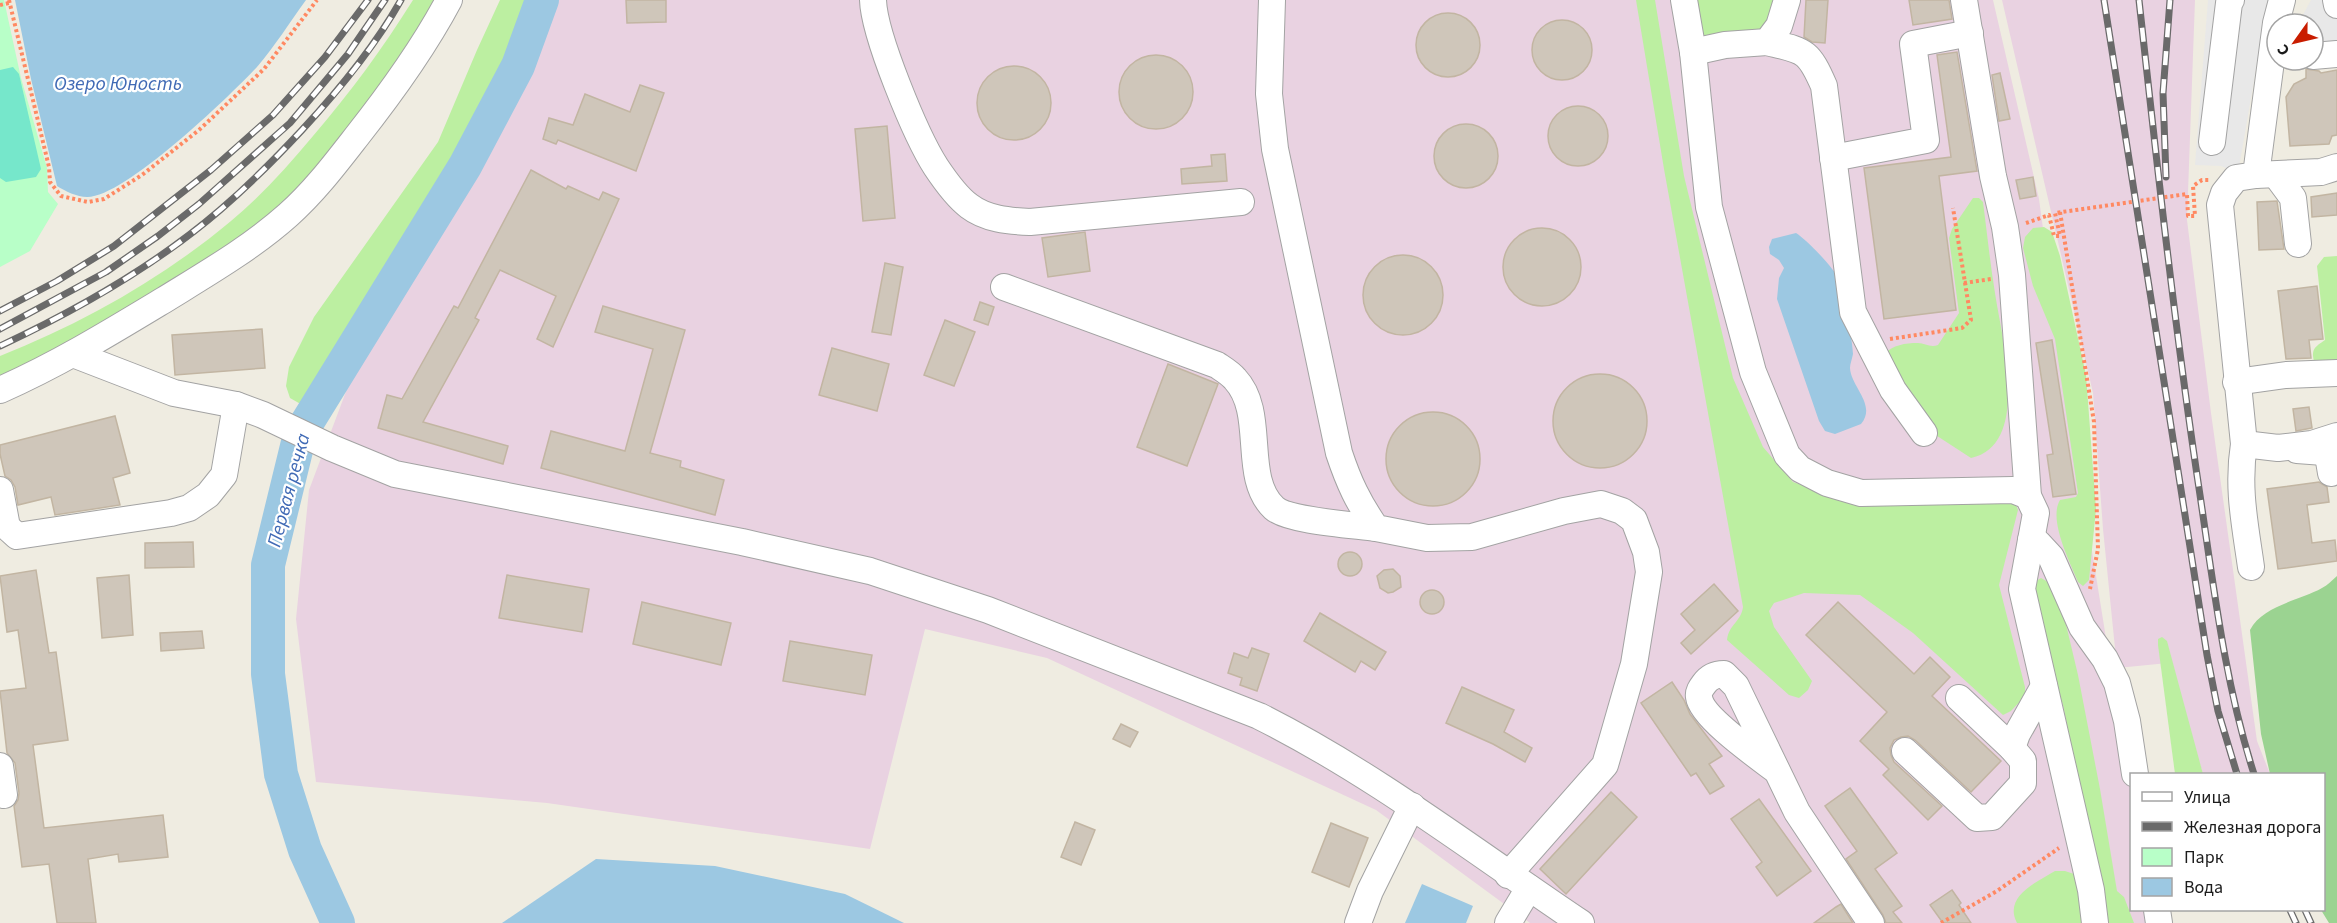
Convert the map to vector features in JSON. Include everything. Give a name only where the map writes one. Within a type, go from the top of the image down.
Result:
[{"type":"street","points":[[0,390],[73,354],[207,274],[288,215],[322,180],[372,117],[428,39],[448,0]]},
{"type":"street","points":[[873,0],[873,14],[896,78],[936,168],[966,204],[980,213],[1007,221],[1030,222],[1241,202]]},
{"type":"street","points":[[1272,0],[1269,94],[1275,149],[1339,453],[1352,490],[1376,528]]},
{"type":"street","points":[[1684,0],[1693,52],[1709,207],[1753,372],[1787,455],[1800,469],[1827,483],[1861,493],[2013,490],[2028,496]]},
{"type":"street","points":[[1767,42],[1779,26],[1787,0]]},
{"type":"street","points":[[1964,0],[2012,275],[2028,496],[2036,513],[2022,590],[2091,890],[2095,923]]},
{"type":"street","points":[[2212,142],[2229,3],[2232,0]]},
{"type":"street","points":[[2266,175],[2276,23],[2282,0]]},
{"type":"street","points":[[2336,0],[2337,5]]},
{"type":"street","points":[[1833,159],[1926,140],[1913,44],[1970,33]]},
{"type":"street","points":[[1693,52],[1725,45],[1767,42],[1802,51],[1814,62],[1824,86],[1853,312],[1893,390],[1924,433]]},
{"type":"street","points":[[2251,567],[2240,486],[2244,444],[2220,205],[2224,193],[2236,178],[2322,172],[2337,167]]},
{"type":"street","points":[[2266,175],[2293,198],[2298,244]]},
{"type":"street","points":[[1004,287],[1217,364],[1236,380],[1250,407],[1260,487],[1274,509],[1296,518],[1376,528],[1427,538],[1472,537],[1564,511],[1601,504],[1622,511],[1634,520],[1642,541],[1649,572],[1634,664],[1605,765],[1519,881],[1508,923]]},
{"type":"street","points":[[73,354],[174,393],[236,405],[263,415],[332,448],[395,474],[742,542],[870,572],[988,610],[1259,716],[1286,730],[1412,806],[1581,923]]},
{"type":"street","points":[[2236,381],[2286,375],[2337,373]]},
{"type":"street","points":[[0,490],[7,527],[17,536],[171,513],[189,508],[208,495],[224,475],[236,405]]},
{"type":"street","points":[[2244,444],[2288,447],[2312,444],[2337,436]]},
{"type":"street","points":[[2288,447],[2301,451],[2324,452],[2329,460],[2331,473]]},
{"type":"street","points":[[2031,540],[2038,543],[2051,557],[2082,627],[2105,659],[2117,683],[2127,721],[2135,773]]},
{"type":"street","points":[[2012,748],[2017,734],[2044,686]]},
{"type":"street","points":[[1905,751],[1977,818],[1992,817],[2023,783],[2023,761],[1959,698]]},
{"type":"street","points":[[0,766],[4,795]]},
{"type":"street","points":[[1777,771],[1797,812],[1871,923]]},
{"type":"street","points":[[1358,923],[1370,891],[1412,806]]},
{"type":"path","points":[[0,5],[9,2],[49,167],[50,182],[61,196],[88,202],[104,199],[142,176],[199,130],[264,69],[316,0]]},
{"type":"path","points":[[2020,226],[2049,215],[2054,237],[2060,236],[2055,213],[2187,194],[2188,216],[2195,216],[2193,186],[2202,180]]},
{"type":"path","points":[[1868,342],[1962,328],[1971,320],[1953,208]]},
{"type":"path","points":[[2060,212],[2094,422],[2098,549],[2089,593]]},
{"type":"path","points":[[1941,923],[2060,848],[2076,824]]},
{"type":"shaded area","points":[[553,0],[1993,0],[2039,199],[2058,339],[2130,788],[2130,911],[2151,911],[2153,923],[1530,923],[1376,810],[1047,658],[925,629],[870,849],[547,803],[316,782],[296,619],[309,490],[362,349],[536,53]]},
{"type":"shaded area","points":[[2002,0],[2195,0],[2187,220],[2211,413],[2257,741],[2270,773],[2203,773],[2168,663],[2117,668],[2103,529],[2093,393]]},
{"type":"shaded area","points":[[2208,0],[2268,0],[2238,173],[2221,166],[2195,165]]},
{"type":"shaded area","points":[[2311,0],[2337,0],[2337,46],[2325,48],[2325,12],[2304,12]]},
{"type":"green space","points":[[0,0],[4,0],[21,78],[47,168],[48,192],[58,204],[30,251],[0,267]]},
{"type":"green space","points":[[413,0],[444,0],[424,34],[286,209],[57,354],[0,376],[0,356],[92,314],[150,280],[205,242],[264,191],[340,103],[378,53]]},
{"type":"green space","points":[[500,0],[550,0],[534,56],[397,275],[324,405],[317,410],[304,406],[290,398],[286,386],[289,367],[314,317],[438,142]]},
{"type":"green space","points":[[1636,0],[1655,0],[1684,176],[1733,378],[1763,447],[1793,482],[1849,501],[2014,500],[2018,510],[1999,585],[2025,687],[2025,696],[2011,711],[2003,715],[1913,633],[1860,595],[1804,593],[1774,603],[1769,611],[1774,627],[1812,681],[1808,690],[1799,698],[1789,695],[1727,640],[1743,607]]},
{"type":"green space","points":[[1696,0],[1777,0],[1770,20],[1761,29],[1710,40],[1702,36]]},
{"type":"green space","points":[[13,67],[19,74],[41,169],[36,177],[6,182],[0,178],[0,70]]},
{"type":"green space","points":[[1973,198],[1979,198],[1983,202],[2008,386],[2007,411],[2001,433],[1990,449],[1971,458],[1931,432],[1884,354],[1891,348],[1904,344],[1938,345],[1959,313],[1949,238],[1952,229]]},
{"type":"green space","points":[[2044,227],[2052,232],[2060,256],[2086,375],[2096,509],[2089,580],[2083,586],[2078,582],[2058,529],[2057,508],[2060,500],[2076,497],[2078,493],[2055,339],[2033,286],[2023,248],[2025,237],[2033,228]]},
{"type":"green space","points":[[2337,256],[2337,365],[2315,364],[2314,349],[2325,340],[2317,266],[2324,257]]},
{"type":"green space","points":[[2337,576],[2337,923],[2329,923],[2322,911],[2325,911],[2325,773],[2270,773],[2261,734],[2250,630],[2272,609],[2313,593]]},
{"type":"green space","points":[[2041,578],[2048,582],[2064,616],[2100,789],[2117,891],[2124,897],[2134,923],[2103,923],[2086,817],[2063,705],[2031,604],[2036,581]]},
{"type":"green space","points":[[2162,637],[2167,641],[2203,773],[2175,773],[2158,639]]},
{"type":"green space","points":[[2055,871],[2077,875],[2085,923],[2017,923],[2014,905],[2018,898],[2031,885]]},
{"type":"water","name":"Озеро Юность","points":[[15,0],[306,0],[257,67],[201,121],[150,164],[125,181],[104,193],[87,197],[75,195],[57,186]]},
{"type":"water","points":[[1796,233],[1833,269],[1842,286],[1846,305],[1853,354],[1851,375],[1865,403],[1866,410],[1861,424],[1835,434],[1825,431],[1819,421],[1777,299],[1779,278],[1784,268],[1779,260],[1770,254],[1769,247],[1772,239]]},
{"type":"water","points":[[596,859],[715,866],[845,894],[904,923],[502,923]]},
{"type":"water","points":[[1422,884],[1473,906],[1466,923],[1405,923]]},
{"type":"building","points":[[626,0],[666,0],[666,22],[627,23]]},
{"type":"building","points":[[1806,0],[1828,0],[1825,43],[1812,42],[1804,37]]},
{"type":"building","points":[[1909,0],[1949,0],[1952,19],[1913,25]]},
{"type":"building","points":[[1442,13],[1454,13],[1471,22],[1478,33],[1480,45],[1478,57],[1471,68],[1454,77],[1442,77],[1430,72],[1421,63],[1416,51],[1416,39],[1421,27],[1430,18]]},
{"type":"building","points":[[1562,20],[1583,29],[1592,50],[1583,71],[1562,80],[1541,71],[1532,50],[1541,29]]},
{"type":"building","points":[[1957,52],[1977,171],[1939,176],[1956,310],[1884,319],[1864,168],[1951,157],[1937,55]]},
{"type":"building","points":[[1156,55],[1177,61],[1187,71],[1193,92],[1187,113],[1177,123],[1156,129],[1135,123],[1125,113],[1119,92],[1125,71],[1135,61]]},
{"type":"building","points":[[1014,66],[1035,72],[1045,82],[1051,103],[1045,124],[1035,134],[1014,140],[993,134],[983,124],[977,103],[983,82],[993,72]]},
{"type":"building","points":[[2337,70],[2337,135],[2332,136],[2329,144],[2290,146],[2286,97],[2294,84],[2306,78],[2306,72],[2321,73]]},
{"type":"building","points":[[2000,73],[2010,119],[1999,121],[1992,75]]},
{"type":"building","points":[[640,85],[664,93],[636,171],[558,140],[556,144],[543,139],[549,118],[573,125],[585,94],[630,112]]},
{"type":"building","points":[[1578,106],[1599,115],[1608,136],[1599,157],[1578,166],[1557,157],[1548,136],[1557,115]]},
{"type":"building","points":[[1460,124],[1472,124],[1489,133],[1496,144],[1498,156],[1496,168],[1489,179],[1472,188],[1460,188],[1448,183],[1439,174],[1434,162],[1434,150],[1439,138],[1448,129]]},
{"type":"building","points":[[887,126],[895,218],[863,221],[855,129]]},
{"type":"building","points":[[1225,154],[1227,181],[1182,184],[1181,169],[1212,166],[1211,155]]},
{"type":"building","points":[[531,170],[566,189],[568,186],[599,200],[603,192],[619,199],[553,347],[537,339],[556,296],[500,270],[475,318],[479,320],[423,422],[508,446],[503,464],[378,428],[387,395],[402,399],[454,306],[458,308]]},
{"type":"building","points":[[2033,177],[2036,196],[2020,199],[2016,180]]},
{"type":"building","points":[[2337,193],[2337,215],[2312,217],[2311,197]]},
{"type":"building","points":[[2277,201],[2284,249],[2259,250],[2257,202]]},
{"type":"building","points":[[1534,228],[1550,228],[1564,234],[1575,245],[1581,259],[1581,275],[1575,289],[1564,300],[1550,306],[1534,306],[1520,300],[1509,289],[1503,275],[1503,259],[1509,245],[1520,234]]},
{"type":"building","points":[[1085,232],[1090,271],[1048,277],[1042,238]]},
{"type":"building","points":[[1403,255],[1418,258],[1431,267],[1440,280],[1443,295],[1440,310],[1431,323],[1418,332],[1403,335],[1388,332],[1375,323],[1366,310],[1363,295],[1366,280],[1375,267],[1388,258]]},
{"type":"building","points":[[885,263],[903,267],[891,335],[872,332]]},
{"type":"building","points":[[2317,286],[2323,339],[2309,340],[2311,358],[2286,359],[2278,291]]},
{"type":"building","points":[[980,302],[994,307],[988,325],[974,320]]},
{"type":"building","points":[[603,306],[685,330],[650,453],[681,461],[680,467],[724,480],[715,515],[541,468],[551,431],[625,451],[653,349],[595,332]]},
{"type":"building","points":[[945,320],[975,332],[954,386],[924,375]]},
{"type":"building","points":[[262,329],[265,368],[175,375],[172,335]]},
{"type":"building","points":[[2052,340],[2076,494],[2053,497],[2047,455],[2053,454],[2036,343]]},
{"type":"building","points":[[832,348],[889,364],[877,411],[819,395]]},
{"type":"building","points":[[1168,364],[1218,384],[1187,466],[1137,447]]},
{"type":"building","points":[[1600,374],[1618,378],[1633,388],[1643,403],[1647,421],[1643,439],[1633,454],[1618,464],[1600,468],[1582,464],[1567,454],[1557,439],[1553,421],[1557,403],[1567,388],[1582,378]]},
{"type":"building","points":[[2309,407],[2312,428],[2296,431],[2293,409]]},
{"type":"building","points":[[1433,412],[1451,416],[1466,426],[1476,441],[1480,459],[1476,477],[1466,492],[1451,502],[1433,506],[1415,502],[1400,492],[1390,477],[1386,459],[1390,441],[1400,426],[1415,416]]},
{"type":"building","points":[[115,416],[130,473],[113,478],[120,505],[55,515],[51,497],[18,505],[15,487],[5,476],[0,445]]},
{"type":"building","points":[[2319,482],[2327,487],[2329,502],[2307,505],[2312,543],[2335,540],[2337,561],[2278,569],[2267,489]]},
{"type":"building","points":[[193,542],[194,567],[145,568],[145,543]]},
{"type":"building","points":[[1350,552],[1355,553],[1361,559],[1361,569],[1355,575],[1350,576],[1345,575],[1339,569],[1338,564],[1339,559],[1345,553]]},
{"type":"building","points":[[1393,569],[1400,576],[1401,587],[1388,593],[1380,588],[1377,576],[1384,570]]},
{"type":"building","points":[[36,570],[49,653],[56,652],[68,740],[33,745],[44,828],[163,815],[168,857],[119,862],[118,854],[88,859],[96,923],[57,923],[49,864],[22,867],[14,806],[19,793],[15,763],[7,753],[0,691],[26,688],[18,630],[7,632],[0,576]]},
{"type":"building","points":[[129,575],[133,635],[102,638],[97,578]]},
{"type":"building","points":[[507,575],[589,589],[582,632],[499,618]]},
{"type":"building","points":[[1714,584],[1738,611],[1691,654],[1681,643],[1695,630],[1681,614]]},
{"type":"building","points":[[1432,590],[1440,594],[1444,602],[1440,610],[1432,614],[1424,610],[1420,602],[1424,594]]},
{"type":"building","points":[[642,602],[731,623],[721,665],[633,644]]},
{"type":"building","points":[[1838,602],[1914,674],[1930,657],[1950,677],[1932,696],[2001,761],[1971,792],[1915,740],[1908,736],[1894,740],[1890,748],[1894,762],[1942,806],[1928,820],[1883,775],[1889,769],[1860,741],[1887,712],[1806,635]]},
{"type":"building","points":[[1320,613],[1386,652],[1375,670],[1361,661],[1355,672],[1304,641]]},
{"type":"building","points":[[202,631],[204,648],[161,651],[160,633]]},
{"type":"building","points":[[790,641],[872,655],[865,695],[783,681]]},
{"type":"building","points":[[1252,648],[1269,654],[1257,691],[1240,685],[1242,678],[1228,673],[1234,653],[1248,658]]},
{"type":"building","points":[[1672,682],[1690,714],[1722,756],[1709,764],[1724,786],[1710,794],[1696,773],[1691,776],[1641,703]]},
{"type":"building","points":[[1462,687],[1514,710],[1504,732],[1532,748],[1525,762],[1493,744],[1446,723]]},
{"type":"building","points":[[1121,724],[1138,732],[1130,747],[1113,739]]},
{"type":"building","points":[[1850,788],[1897,853],[1875,869],[1902,906],[1893,912],[1902,923],[1886,923],[1846,859],[1857,851],[1825,806]]},
{"type":"building","points":[[1611,792],[1637,817],[1566,894],[1540,869]]},
{"type":"building","points":[[1759,799],[1811,871],[1777,896],[1756,867],[1762,862],[1731,819]]},
{"type":"building","points":[[1075,822],[1095,830],[1081,865],[1061,857]]},
{"type":"building","points":[[1331,823],[1368,838],[1349,887],[1312,872]]},
{"type":"building","points":[[1952,890],[1971,923],[1943,923],[1930,905]]},
{"type":"building","points":[[1841,904],[1853,923],[1814,923],[1836,907]]},
{"type":"waterway","name":"Первая речка","points":[[338,923],[305,850],[281,774],[268,674],[268,565],[300,434],[465,166],[518,66],[542,0]]},
{"type":"railway","points":[[0,311],[57,281],[114,246],[211,170],[273,115],[325,57],[368,0]]},
{"type":"railway","points":[[0,329],[106,272],[199,204],[290,123],[348,54],[385,0]]},
{"type":"railway","points":[[0,346],[114,286],[169,250],[220,210],[272,161],[329,100],[368,52],[401,0]]},
{"type":"railway","points":[[2104,0],[2207,655],[2218,711],[2237,773]]},
{"type":"railway","points":[[2139,0],[2174,309],[2210,566],[2235,706],[2254,773]]},
{"type":"railway","points":[[2166,177],[2163,93],[2170,0]]},
{"type":"railway","points":[[2290,911],[2296,923]]},
{"type":"railway","points":[[2305,911],[2311,923]]}]
